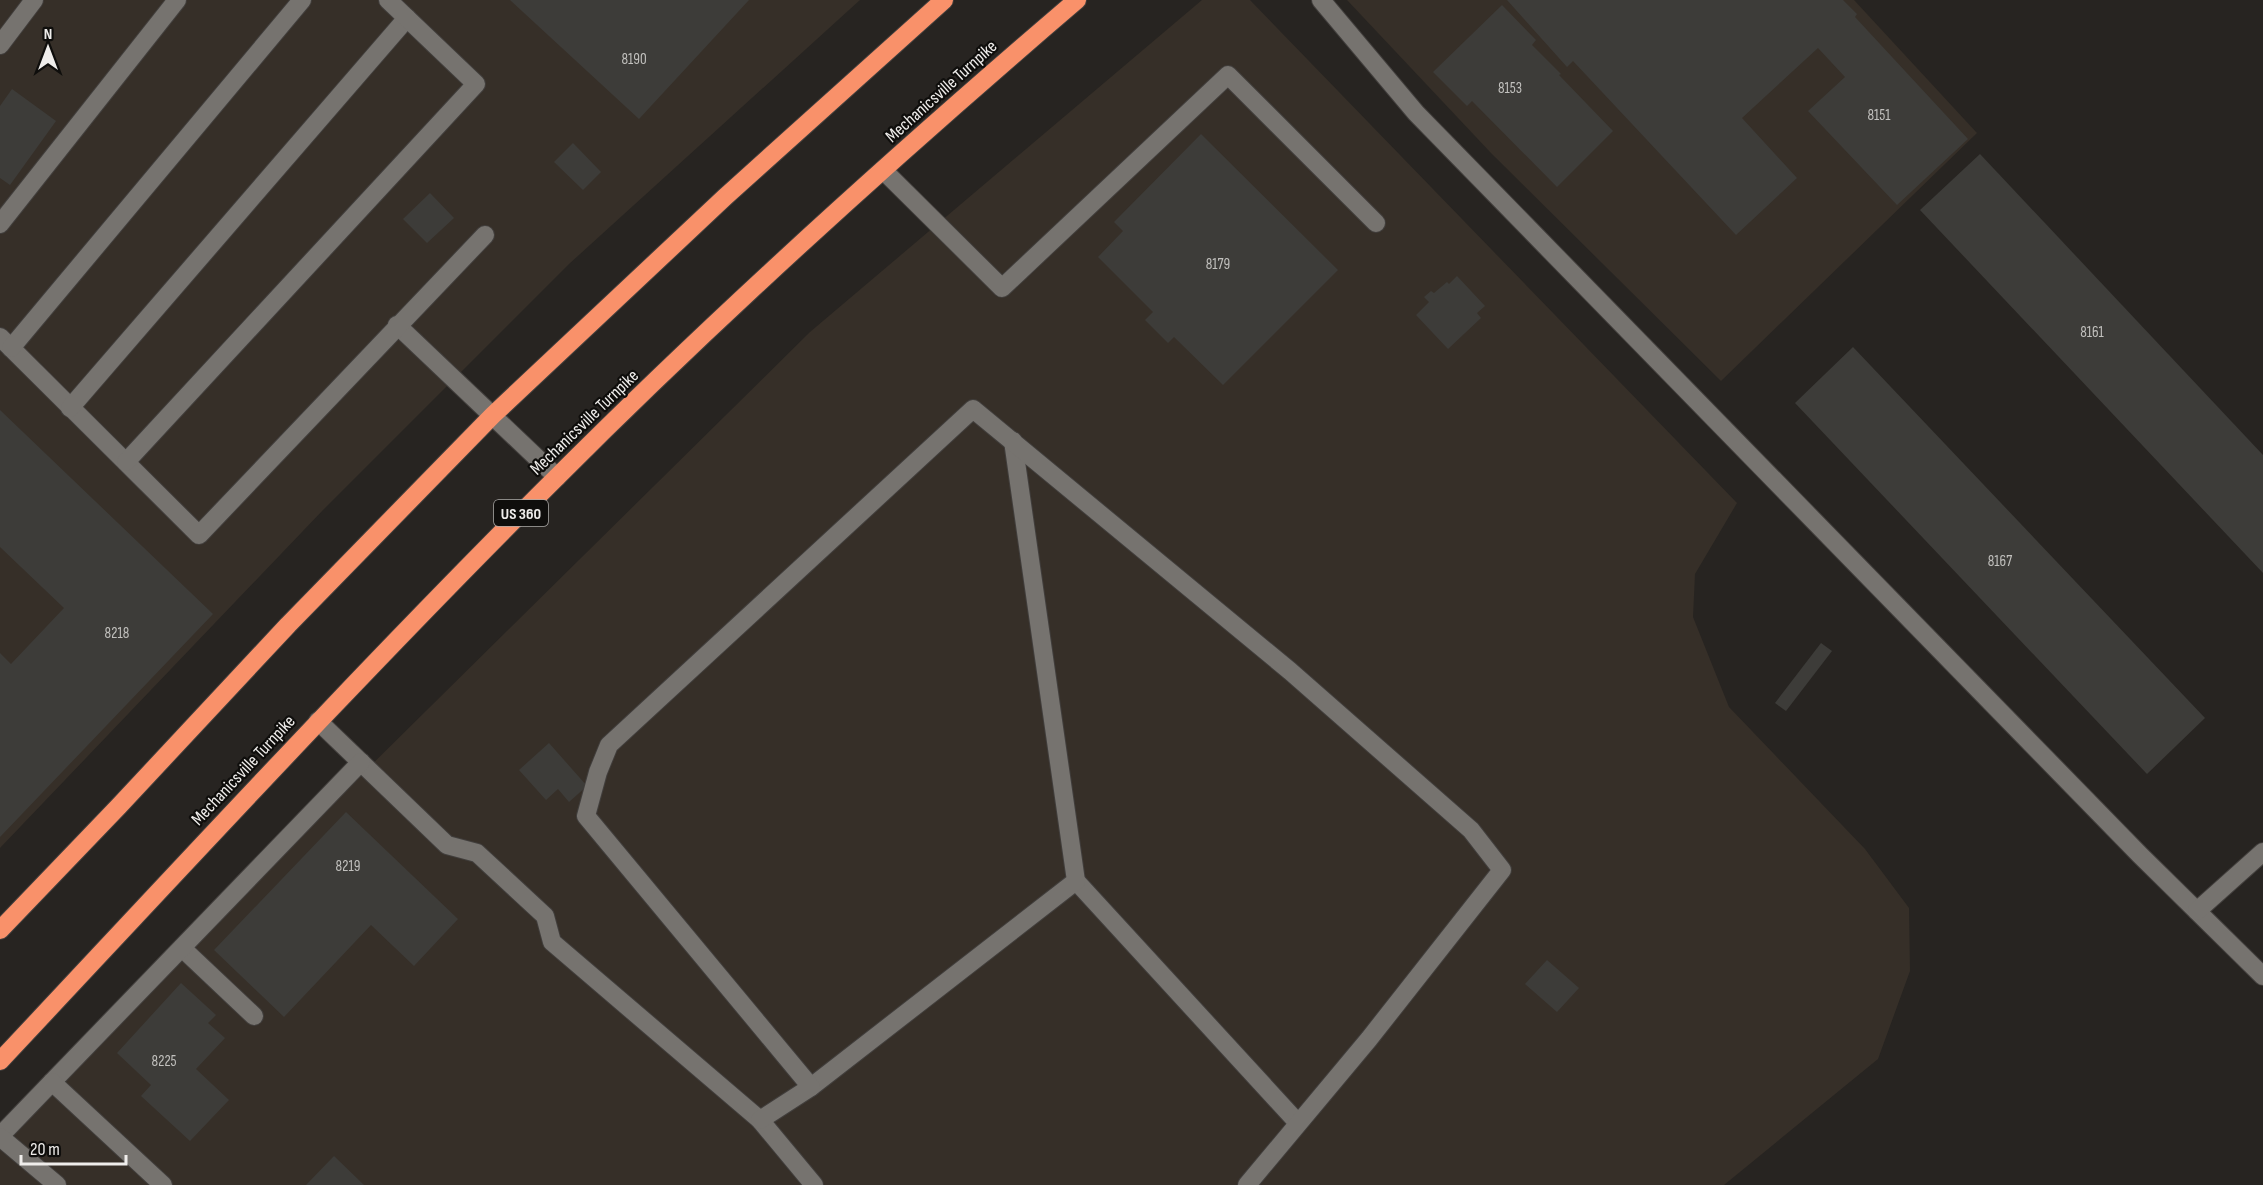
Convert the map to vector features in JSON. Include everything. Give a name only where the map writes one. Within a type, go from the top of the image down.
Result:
[{"type":"highway","points":[[0,930],[288,625],[493,415],[724,197],[944,0]]},
{"type":"highway","name":"Mechanicsville Turnpike","points":[[0,1061],[318,721],[557,477],[743,297],[966,95],[1077,0]]},
{"type":"lane","points":[[0,45],[34,0]]},
{"type":"lane","points":[[0,224],[177,0]]},
{"type":"lane","points":[[302,0],[6,343],[199,535],[485,235]]},
{"type":"lane","points":[[126,462],[476,84],[388,0]]},
{"type":"lane","points":[[1321,0],[1416,112],[2263,976]]},
{"type":"lane","points":[[70,408],[407,18]]},
{"type":"lane","points":[[884,170],[1002,288],[1228,75],[1376,223]]},
{"type":"lane","points":[[397,325],[557,477]]},
{"type":"lane","points":[[811,1088],[586,816],[598,772],[609,746],[973,409],[1290,670],[1471,830],[1502,870],[1369,1039],[1247,1185]]},
{"type":"lane","points":[[1013,441],[1076,881],[1298,1124]]},
{"type":"lane","points":[[318,721],[447,845],[477,853],[545,916],[552,942],[760,1120],[814,1185]]},
{"type":"lane","points":[[57,1185],[0,1137],[361,762]]},
{"type":"lane","points":[[2197,911],[2263,852]]},
{"type":"lane","points":[[760,1120],[811,1088],[1076,881]]},
{"type":"lane","points":[[182,948],[254,1016]]},
{"type":"lane","points":[[52,1082],[164,1185]]},
{"type":"shaded area","points":[[0,0],[860,0],[569,264],[323,510],[0,848]]},
{"type":"shaded area","points":[[1202,0],[1250,0],[1737,503],[1695,574],[1693,617],[1729,707],[1865,849],[1909,908],[1910,971],[1878,1059],[1724,1185],[0,1185],[0,1137],[42,1090],[810,332]]},
{"type":"shaded area","points":[[1347,0],[1854,0],[1977,133],[1721,381],[1491,153]]},
{"type":"building","points":[[510,0],[749,0],[639,119]]},
{"type":"building","points":[[1507,0],[1843,0],[1857,14],[1855,17],[1968,139],[1897,205],[1808,111],[1845,77],[1818,48],[1742,118],[1797,178],[1736,235],[1573,61],[1567,67]]},
{"type":"building","points":[[1502,5],[1536,40],[1532,45],[1613,131],[1557,187],[1472,101],[1467,106],[1433,72]]},
{"type":"building","points":[[12,89],[56,121],[10,185],[0,178],[0,106]]},
{"type":"building","points":[[1201,134],[1338,270],[1223,385],[1174,337],[1168,343],[1145,320],[1153,312],[1098,257],[1123,231],[1114,222]]},
{"type":"building","points":[[573,143],[601,172],[583,190],[554,162]]},
{"type":"building","points":[[1980,154],[2263,455],[2263,573],[1920,210]]},
{"type":"building","points":[[430,193],[454,218],[427,243],[403,219]]},
{"type":"building","points":[[1457,276],[1485,306],[1477,313],[1481,318],[1448,349],[1416,315],[1429,302],[1424,297],[1431,291],[1434,293],[1447,282],[1449,284]]},
{"type":"building","points":[[1853,347],[2205,718],[2147,774],[1795,403]]},
{"type":"building","points":[[0,410],[213,614],[0,837],[0,653],[11,664],[64,608],[0,547]]},
{"type":"building","points":[[1821,643],[1832,651],[1786,711],[1775,703]]},
{"type":"building","points":[[549,743],[587,786],[569,802],[558,789],[546,800],[519,770]]},
{"type":"building","points":[[346,812],[458,919],[414,966],[371,925],[284,1017],[214,950]]},
{"type":"building","points":[[1547,960],[1579,988],[1557,1012],[1525,984]]},
{"type":"building","points":[[181,983],[216,1015],[208,1023],[225,1038],[196,1069],[229,1100],[190,1141],[141,1096],[151,1085],[117,1053]]},
{"type":"building","points":[[334,1156],[364,1185],[306,1185]]}]
